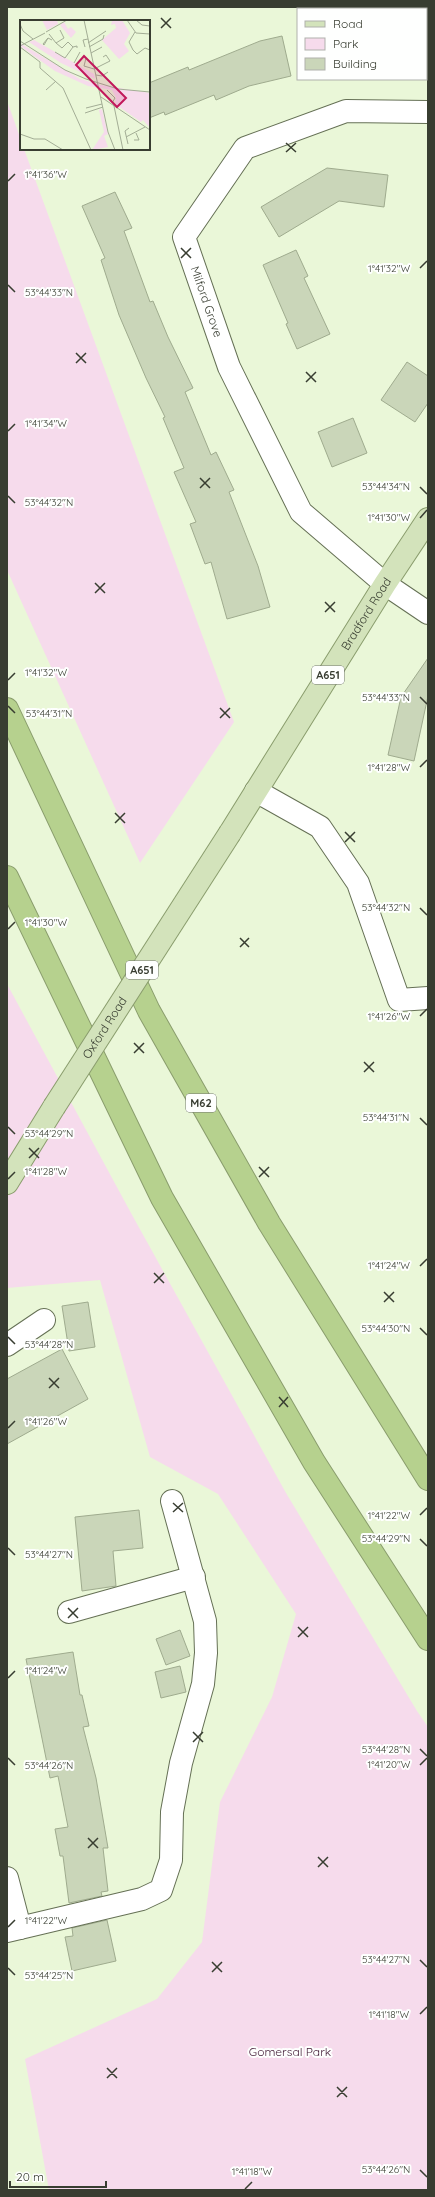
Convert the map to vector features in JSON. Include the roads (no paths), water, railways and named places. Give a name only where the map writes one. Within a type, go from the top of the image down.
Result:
[{"type":"highway","name":"M62","points":[[7,709],[149,1011],[269,1223],[428,1479]]},
{"type":"highway","points":[[7,877],[162,1198],[314,1462],[428,1639]]},
{"type":"main road","name":"Bradford Road","points":[[230,833],[385,584],[428,518]]},
{"type":"main road","name":"Oxford Road","points":[[7,1182],[230,833]]},
{"type":"street","name":"Milford Grove","points":[[385,584],[301,512],[229,367],[184,238],[245,148],[346,111],[428,112]]},
{"type":"street","points":[[385,584],[428,612]]},
{"type":"street","points":[[256,791],[320,827],[358,883],[399,1000],[428,998]]},
{"type":"street","points":[[7,1345],[44,1320]]},
{"type":"street","points":[[7,1878],[13,1930],[142,1899],[161,1890],[171,1860],[173,1805],[182,1763],[203,1684],[206,1653],[205,1621],[172,1501]]},
{"type":"street","points":[[69,1612],[194,1577]]},
{"type":"park label","name":"Gomersal Park","points":[[290,2052]]}]
